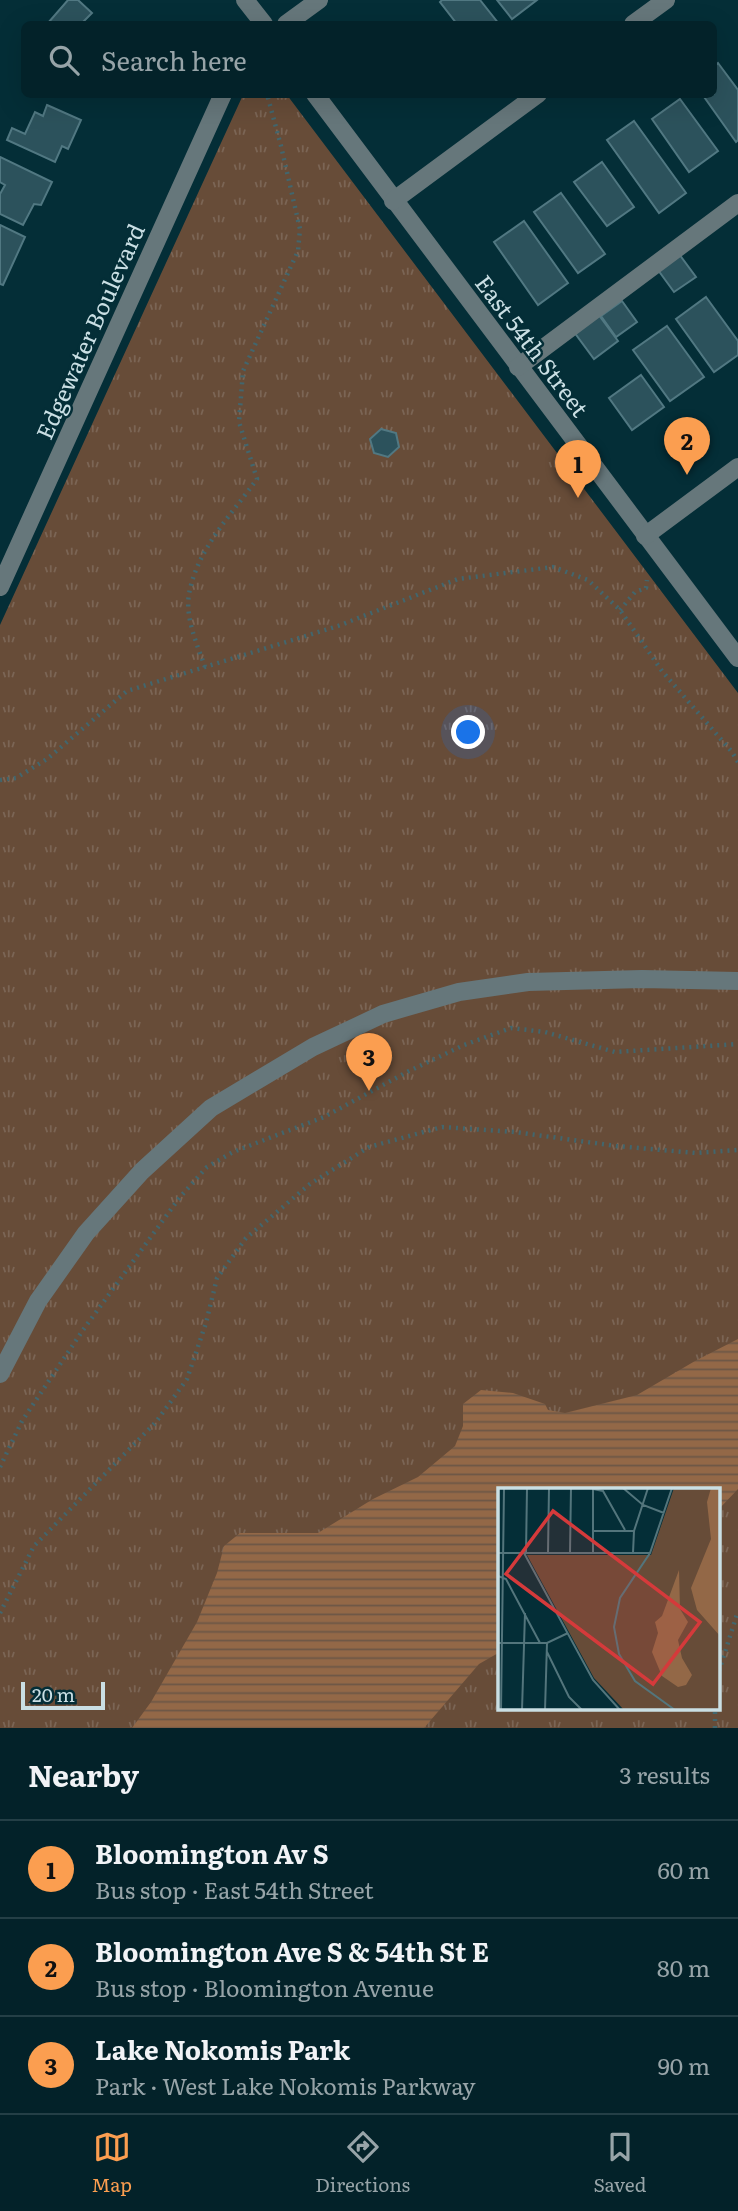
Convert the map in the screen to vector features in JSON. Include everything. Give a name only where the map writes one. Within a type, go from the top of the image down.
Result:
[{"type":"street","points":[[245,0],[258,21]]},
{"type":"street","points":[[290,21],[319,0]]},
{"type":"street","points":[[637,21],[666,0]]},
{"type":"street","name":"Edgewater Boulevard","points":[[0,587],[221,98]]},
{"type":"street","name":"East 54th Street","points":[[318,98],[738,658]]},
{"type":"street","points":[[393,201],[533,98]]},
{"type":"street","points":[[518,367],[738,203]]},
{"type":"street","points":[[645,536],[738,467]]},
{"type":"street","points":[[0,1374],[38,1301],[86,1233],[142,1171],[211,1108],[313,1047],[383,1014],[459,992],[528,982],[642,979],[738,981]]},
{"type":"path","points":[[205,667],[192,628],[189,595],[200,558],[257,479],[239,422],[243,371],[298,251],[300,229],[268,98]]},
{"type":"path","points":[[0,780],[16,778],[47,759],[127,691],[338,626],[458,579],[553,567],[588,580],[620,610],[662,671],[738,762]]},
{"type":"path","points":[[620,610],[635,592],[646,588],[647,580]]},
{"type":"path","points":[[0,1467],[22,1420],[83,1330],[180,1197],[207,1167],[233,1152],[324,1117],[407,1072],[464,1045],[510,1028],[545,1031],[615,1052],[738,1044]]},
{"type":"path","points":[[0,1613],[34,1546],[156,1422],[187,1379],[206,1323],[217,1278],[246,1238],[310,1185],[369,1147],[442,1127],[514,1132],[616,1146],[695,1153],[738,1150]]},
{"type":"path","points":[[720,1668],[738,1611]]},
{"type":"path","points":[[715,1710],[715,1728]]},
{"type":"green space","points":[[242,98],[289,98],[738,693],[738,1728],[0,1728],[0,625]]},
{"type":"shaded area","points":[[738,1339],[738,1489],[720,1508],[720,1488],[498,1488],[498,1653],[479,1664],[424,1728],[132,1728],[151,1702],[197,1622],[217,1573],[224,1546],[240,1533],[318,1533],[373,1499],[418,1477],[455,1446],[463,1426],[463,1404],[481,1390],[513,1393],[545,1404],[548,1410],[565,1413],[637,1395]]},
{"type":"building","points":[[68,0],[78,0],[92,13],[84,21],[50,21]]},
{"type":"building","points":[[480,0],[497,21],[455,21],[440,2]]},
{"type":"building","points":[[497,0],[537,0],[512,19]]},
{"type":"building","points":[[717,64],[738,90],[736,142],[705,98],[717,98]]},
{"type":"building","points":[[680,99],[718,151],[689,172],[652,119]]},
{"type":"building","points":[[47,105],[81,120],[68,149],[62,146],[55,162],[7,140],[12,128],[25,134],[35,112],[43,116]]},
{"type":"building","points":[[634,121],[686,193],[659,213],[607,140]]},
{"type":"building","points":[[0,157],[52,182],[41,205],[34,204],[23,225],[0,214],[0,194],[5,185],[0,182]]},
{"type":"building","points":[[602,162],[634,207],[607,226],[574,182]]},
{"type":"building","points":[[561,193],[605,254],[578,273],[534,212]]},
{"type":"building","points":[[524,221],[568,283],[538,305],[494,242]]},
{"type":"building","points":[[0,225],[25,237],[3,285],[0,284]]},
{"type":"building","points":[[679,254],[696,277],[674,292],[658,270]]},
{"type":"building","points":[[706,297],[738,341],[738,355],[714,372],[676,319]]},
{"type":"building","points":[[622,301],[637,322],[616,337],[601,316]]},
{"type":"building","points":[[598,314],[618,341],[594,359],[574,332]]},
{"type":"building","points":[[667,326],[704,377],[670,401],[633,350]]},
{"type":"building","points":[[641,375],[664,407],[632,430],[609,398]]},
{"type":"building","points":[[381,429],[396,433],[399,447],[388,457],[374,453],[370,439]]},
{"type":"place","name":"Bloomington Ave S & 54th St E","points":[[687,475]]},
{"type":"place","name":"Bloomington Av S","points":[[578,498]]},
{"type":"place","name":"Lake Nokomis Park","points":[[369,1091]]}]
